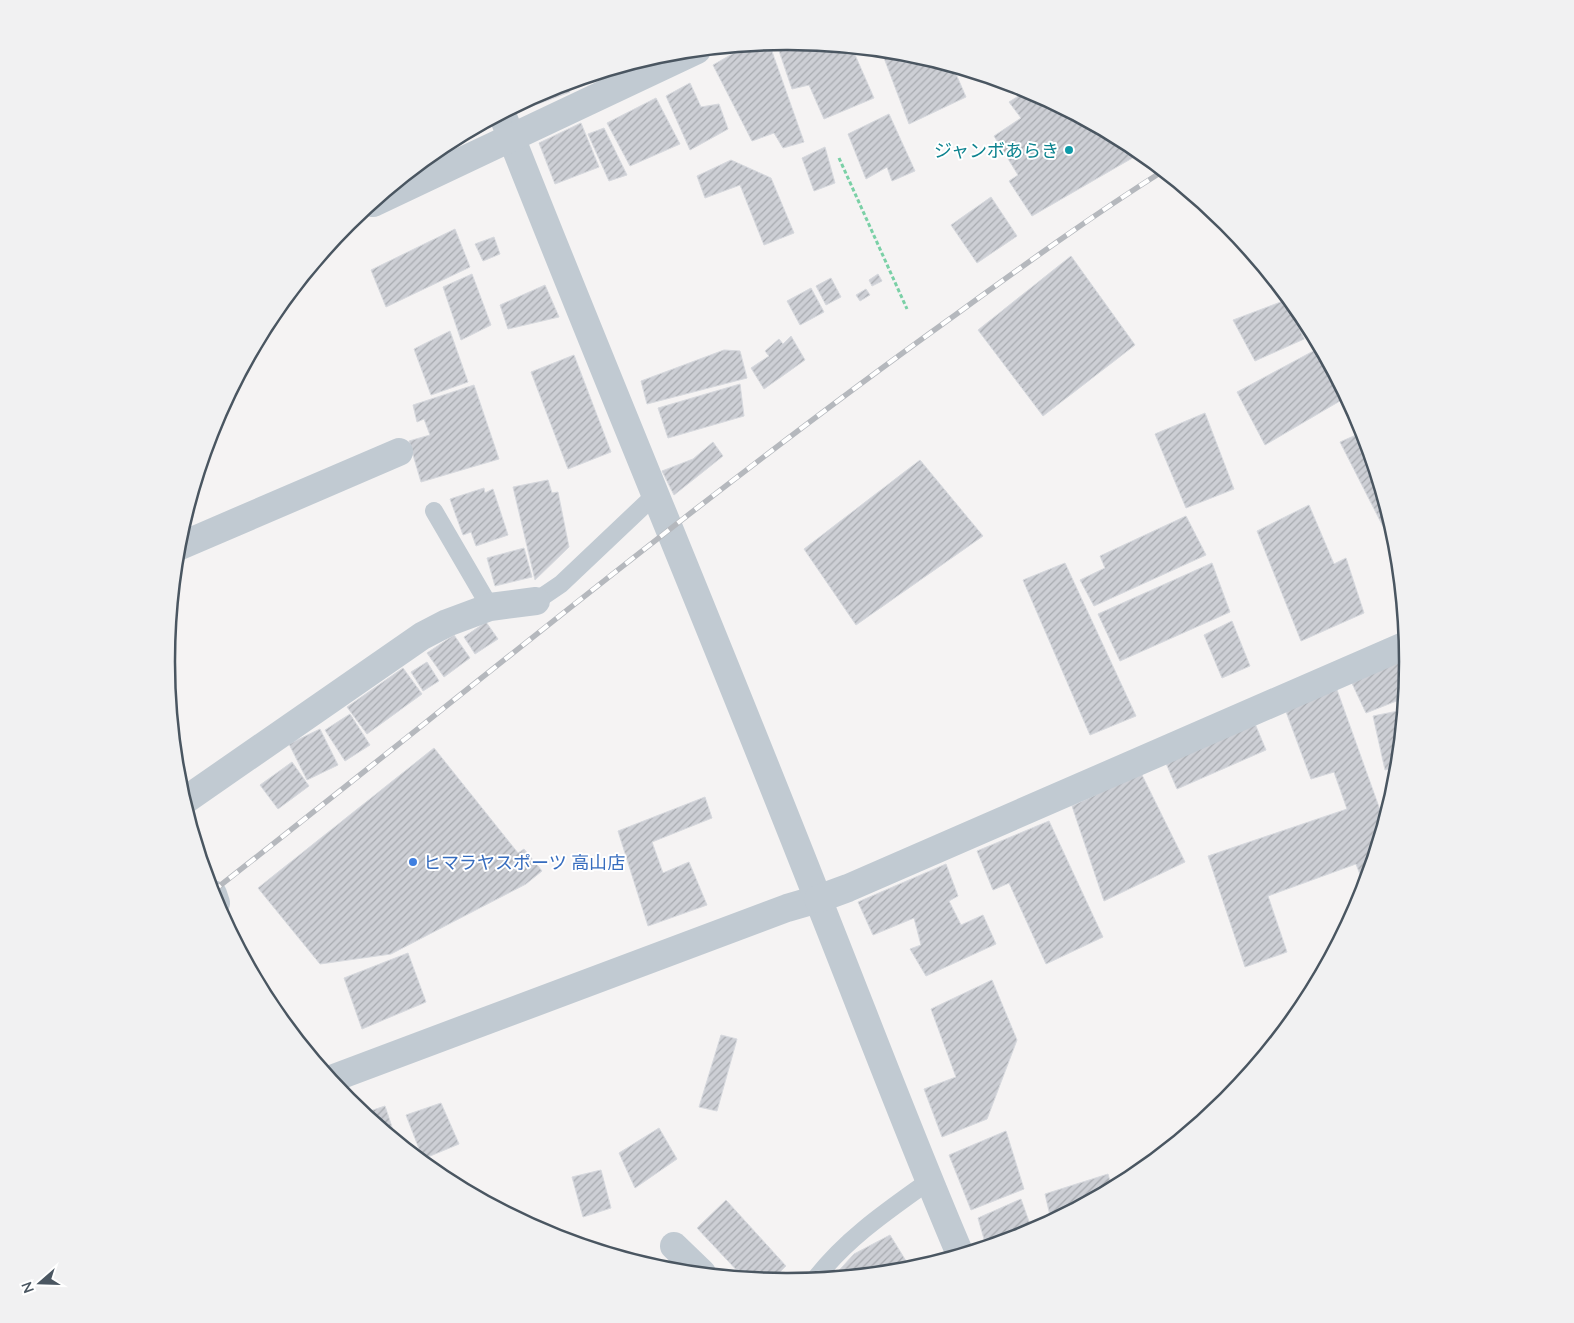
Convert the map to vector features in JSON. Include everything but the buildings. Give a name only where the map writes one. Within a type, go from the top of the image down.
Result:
[{"type":"street","points":[[405,185],[506,126],[665,63]]},
{"type":"street","points":[[506,126],[656,494],[929,1182],[958,1248]]},
{"type":"street","points":[[187,543],[399,452]]},
{"type":"street","points":[[191,796],[422,636],[447,623],[490,607],[536,601]]},
{"type":"street","points":[[339,1077],[787,908],[848,888],[1398,648]]},
{"type":"street","points":[[674,1246],[694,1266]]},
{"type":"lane","points":[[536,601],[561,584],[656,494]]},
{"type":"lane","points":[[434,511],[490,607]]},
{"type":"lane","points":[[821,1272],[843,1247],[887,1211],[929,1182]]},
{"type":"path","points":[[839,158],[907,309]]},
{"type":"railway","points":[[219,887],[578,601],[763,457],[1029,262],[1157,175]]},
{"type":"place","name":"ジャンボあらき","points":[[1069,150]]},
{"type":"place","name":"ヒマラヤスポーツ 高山店","points":[[413,862]]}]
